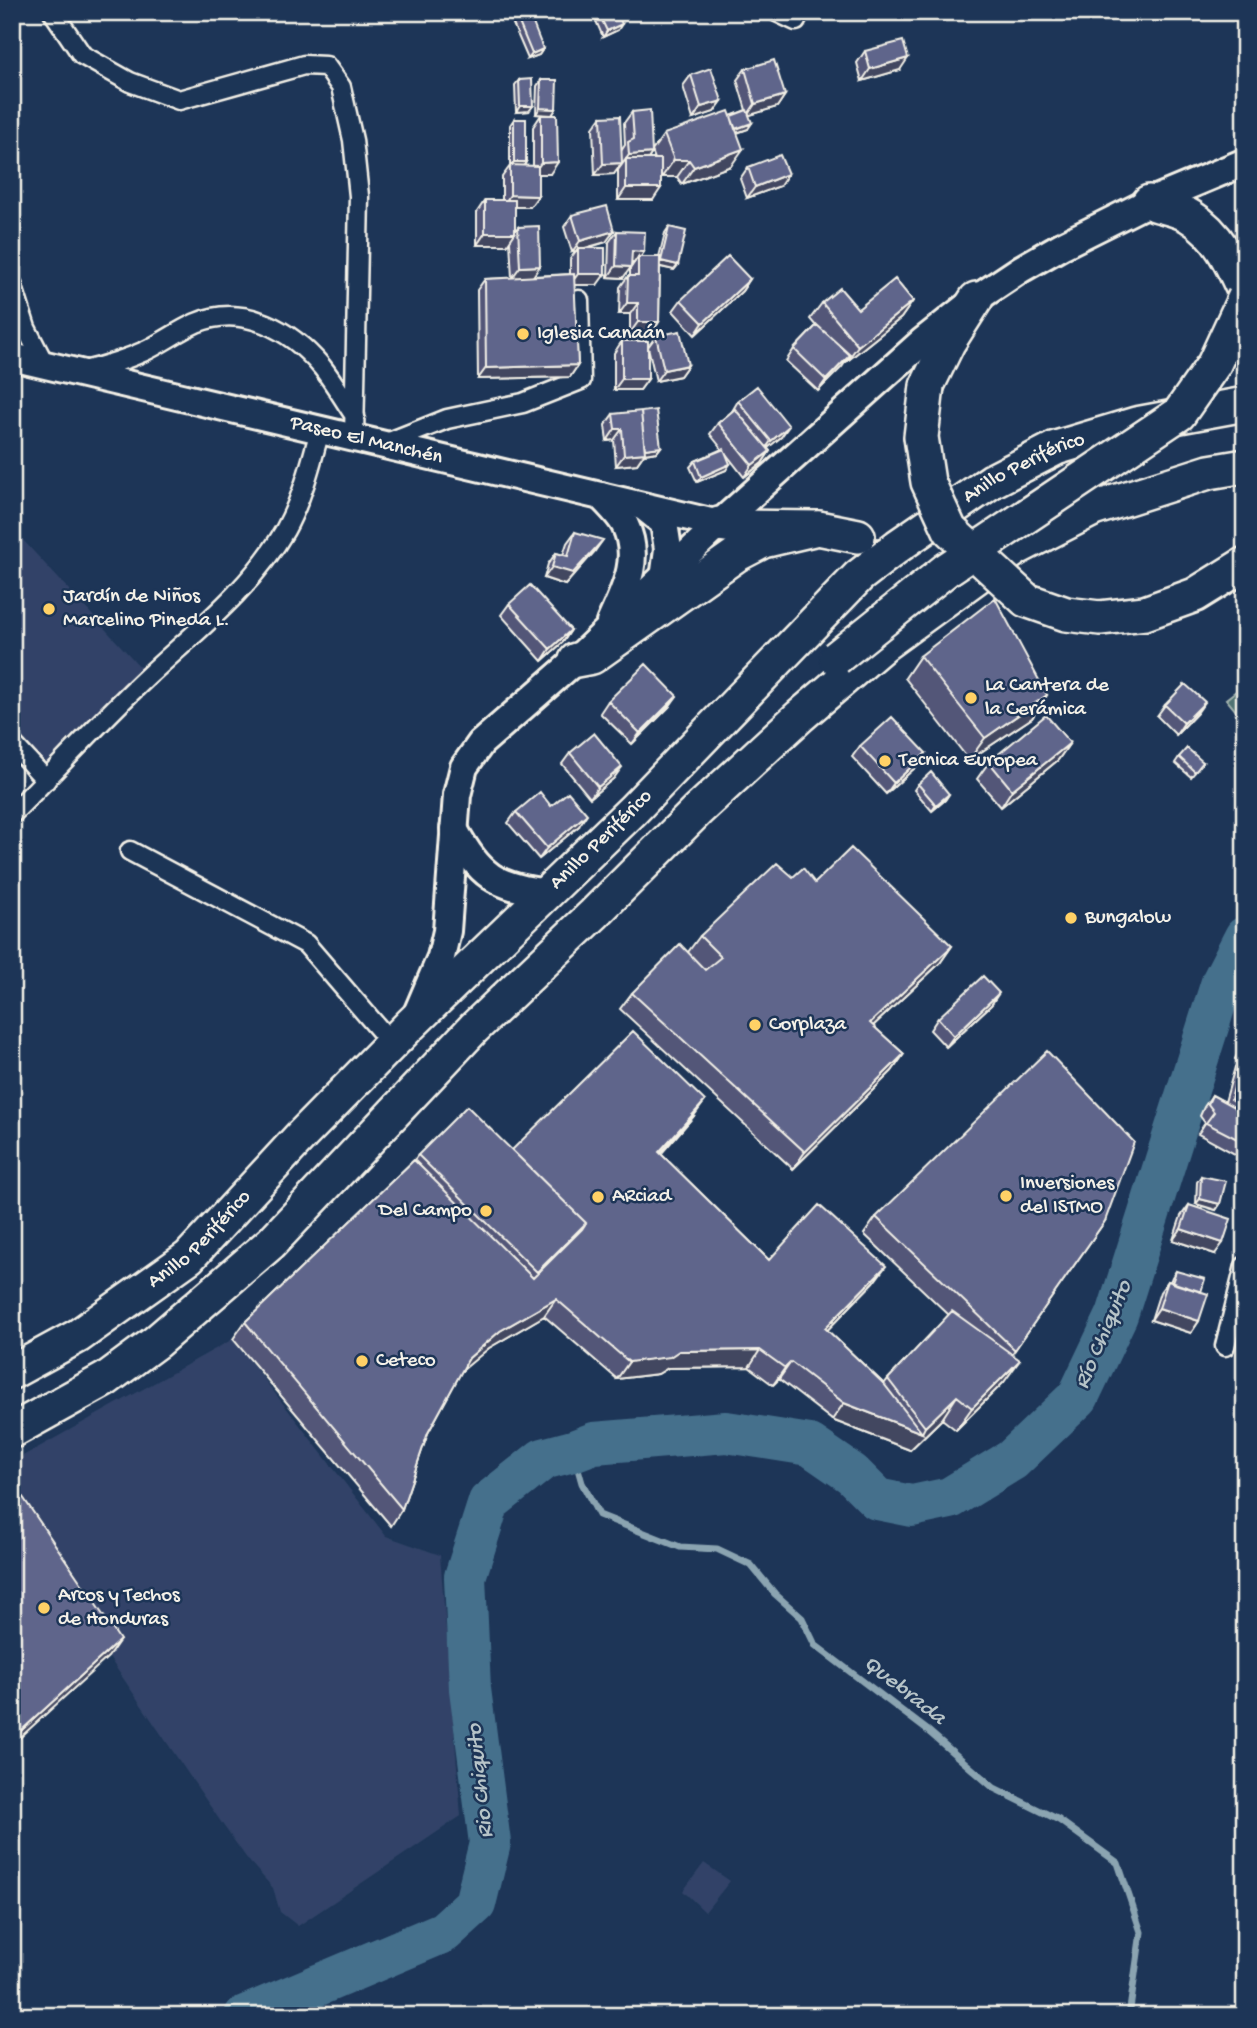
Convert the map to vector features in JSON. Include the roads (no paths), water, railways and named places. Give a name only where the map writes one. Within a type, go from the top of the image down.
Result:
[{"type":"highway","points":[[698,810],[752,744],[836,658],[946,570],[1179,414],[1214,364],[1245,295],[1232,263],[1216,238],[1190,216],[1149,202]]},
{"type":"highway","points":[[975,299],[948,343],[927,386],[921,437],[928,482],[950,530],[1026,600],[1066,614],[1100,618],[1144,613],[1195,595],[1245,564]]},
{"type":"highway","name":"Anillo Periférico","points":[[12,1372],[78,1336],[189,1257],[302,1135],[633,810],[859,576],[992,481],[1056,448],[1136,424],[1245,404]]},
{"type":"highway","points":[[12,1431],[106,1379],[156,1342],[271,1243],[474,1028],[698,810],[800,716],[883,645],[1017,548],[1093,509],[1209,472],[1245,466]]},
{"type":"highway","points":[[719,524],[739,527],[818,528],[858,537]]},
{"type":"highway","points":[[576,660],[592,657],[736,555],[762,541],[818,528]]},
{"type":"highway","points":[[12,1387],[45,1370],[78,1336]]},
{"type":"highway","points":[[12,1416],[156,1342]]},
{"type":"main road","points":[[401,1035],[431,984],[441,957],[447,931],[457,795],[464,767],[481,743],[576,660],[719,524],[923,341],[975,299],[1063,245],[1149,202],[1245,162]]},
{"type":"main road","name":"Paseo El Manchén","points":[[12,357],[320,430],[355,427],[384,444],[719,524]]},
{"type":"main road","points":[[601,496],[625,524],[634,553],[630,576],[608,630]]},
{"type":"main road","points":[[644,507],[664,523],[668,549],[664,579]]},
{"type":"main road","points":[[454,829],[474,862],[502,884],[549,892]]},
{"type":"street","points":[[53,12],[82,55],[130,82],[179,100],[304,65],[326,66],[341,87],[353,140],[359,196],[355,427]]},
{"type":"street","points":[[777,12],[796,20]]},
{"type":"street","points":[[12,284],[19,324],[45,365]]},
{"type":"street","points":[[384,444],[447,419],[523,403],[581,380],[579,300]]},
{"type":"street","points":[[76,373],[111,365],[147,350],[199,321],[240,315],[282,331],[322,367],[355,427]]},
{"type":"street","points":[[12,814],[146,678],[194,637],[265,560],[285,529],[304,487],[320,430]]},
{"type":"street","points":[[12,743],[46,780]]},
{"type":"street","points":[[130,851],[306,944],[401,1035]]},
{"type":"street","points":[[1225,1346],[1245,1266]]},
{"type":"waterway","name":"Río Chiquito","points":[[245,2016],[444,1932],[475,1904],[490,1843],[470,1689],[465,1577],[489,1502],[543,1459],[594,1443],[726,1432],[810,1445],[852,1474],[877,1499],[912,1506],[950,1498],[1012,1460],[1078,1397],[1117,1315],[1222,982],[1245,937]]},
{"type":"waterway","name":"Quebrada","points":[[573,1451],[582,1483],[599,1515],[680,1547],[717,1549],[751,1565],[775,1594],[802,1618],[815,1645],[927,1730],[994,1788],[1059,1820],[1118,1863],[1141,1932],[1129,2016]]},
{"type":"place","name":"Iglesia Canaán","points":[[523,334]]},
{"type":"place","name":"Jardín de Niños Marcelino Pineda L.","points":[[49,609]]},
{"type":"place","name":"La Cantera de la Cerámica","points":[[971,698]]},
{"type":"place","name":"Tecnica Europea","points":[[885,761]]},
{"type":"place","name":"Bungalow","points":[[1071,918]]},
{"type":"place","name":"Corplaza","points":[[755,1025]]},
{"type":"place","name":"Inversiones del ISTMO","points":[[1006,1196]]},
{"type":"place","name":"ARciad","points":[[598,1197]]},
{"type":"place","name":"Del Campo","points":[[486,1211]]},
{"type":"place","name":"Ceteco","points":[[362,1361]]},
{"type":"place","name":"Arcos y Techos de Honduras","points":[[44,1608]]},
{"type":"water label","name":"Rio Chiquito","points":[[481,1781]]}]
